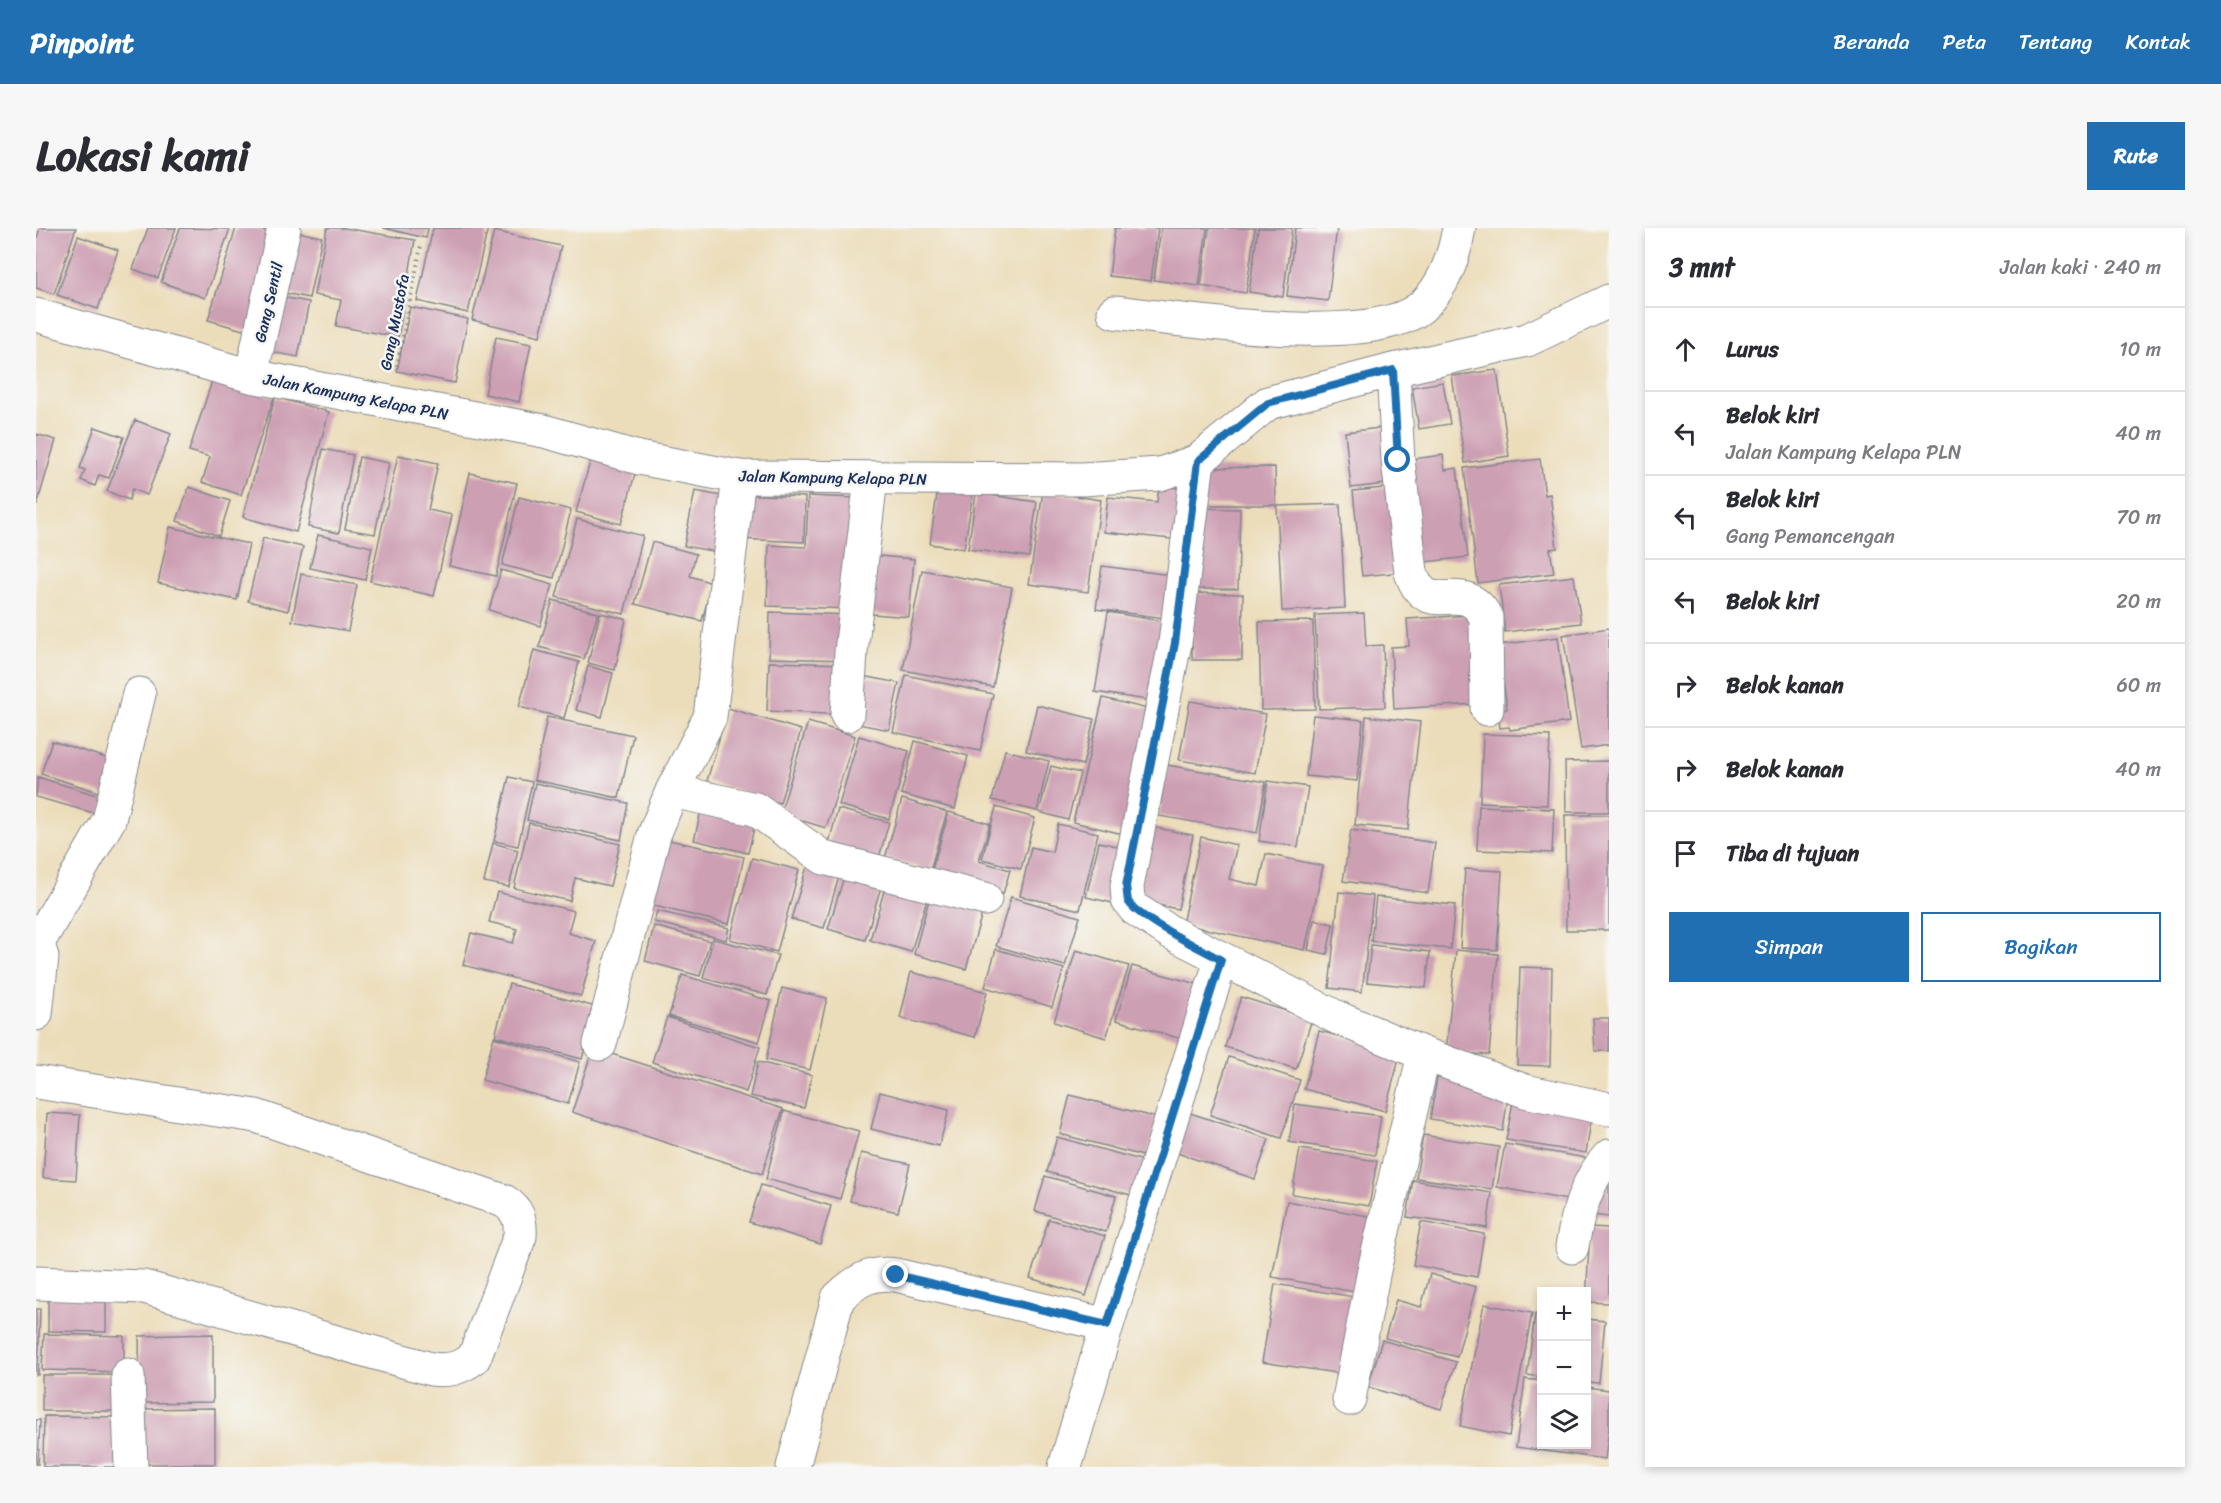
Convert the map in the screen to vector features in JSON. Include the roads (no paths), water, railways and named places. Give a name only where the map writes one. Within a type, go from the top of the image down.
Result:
[{"type":"street","name":"Gang Sentil","points":[[251,376],[285,228]]},
{"type":"street","points":[[1114,312],[1294,331],[1390,323],[1418,309],[1441,287],[1459,228]]},
{"type":"street","name":"Jalan Kampung Kelapa PLN","points":[[36,315],[251,376],[544,431],[639,458],[739,477],[1126,478],[1160,474],[1198,461],[1268,403],[1393,370],[1527,340],[1609,301]]},
{"type":"street","points":[[1393,370],[1398,460],[1411,572],[1415,585],[1422,594],[1433,598],[1463,596],[1479,606],[1486,617],[1487,709]]},
{"type":"street","points":[[1198,461],[1175,643],[1126,886],[1128,900],[1135,909],[1170,932],[1338,1018],[1424,1054],[1525,1091],[1609,1109]]},
{"type":"street","points":[[600,1044],[654,835],[672,791],[710,717],[739,477]]},
{"type":"street","points":[[847,715],[851,652],[871,478]]},
{"type":"street","points":[[36,1014],[42,957],[38,939],[109,820],[139,694]]},
{"type":"street","points":[[672,791],[755,809],[824,858],[985,899]]},
{"type":"street","points":[[1065,1467],[1221,960]]},
{"type":"street","points":[[1349,1399],[1374,1270],[1424,1054]]},
{"type":"street","points":[[36,1082],[256,1116],[504,1201],[515,1208],[521,1224],[520,1236],[474,1358],[462,1368],[446,1370],[431,1369],[144,1287],[36,1283]]},
{"type":"street","points":[[1572,1247],[1580,1212],[1595,1171],[1609,1156]]},
{"type":"street","points":[[793,1467],[838,1298],[866,1277],[879,1272],[896,1275],[1107,1325]]},
{"type":"street","points":[[128,1375],[131,1467]]}]
